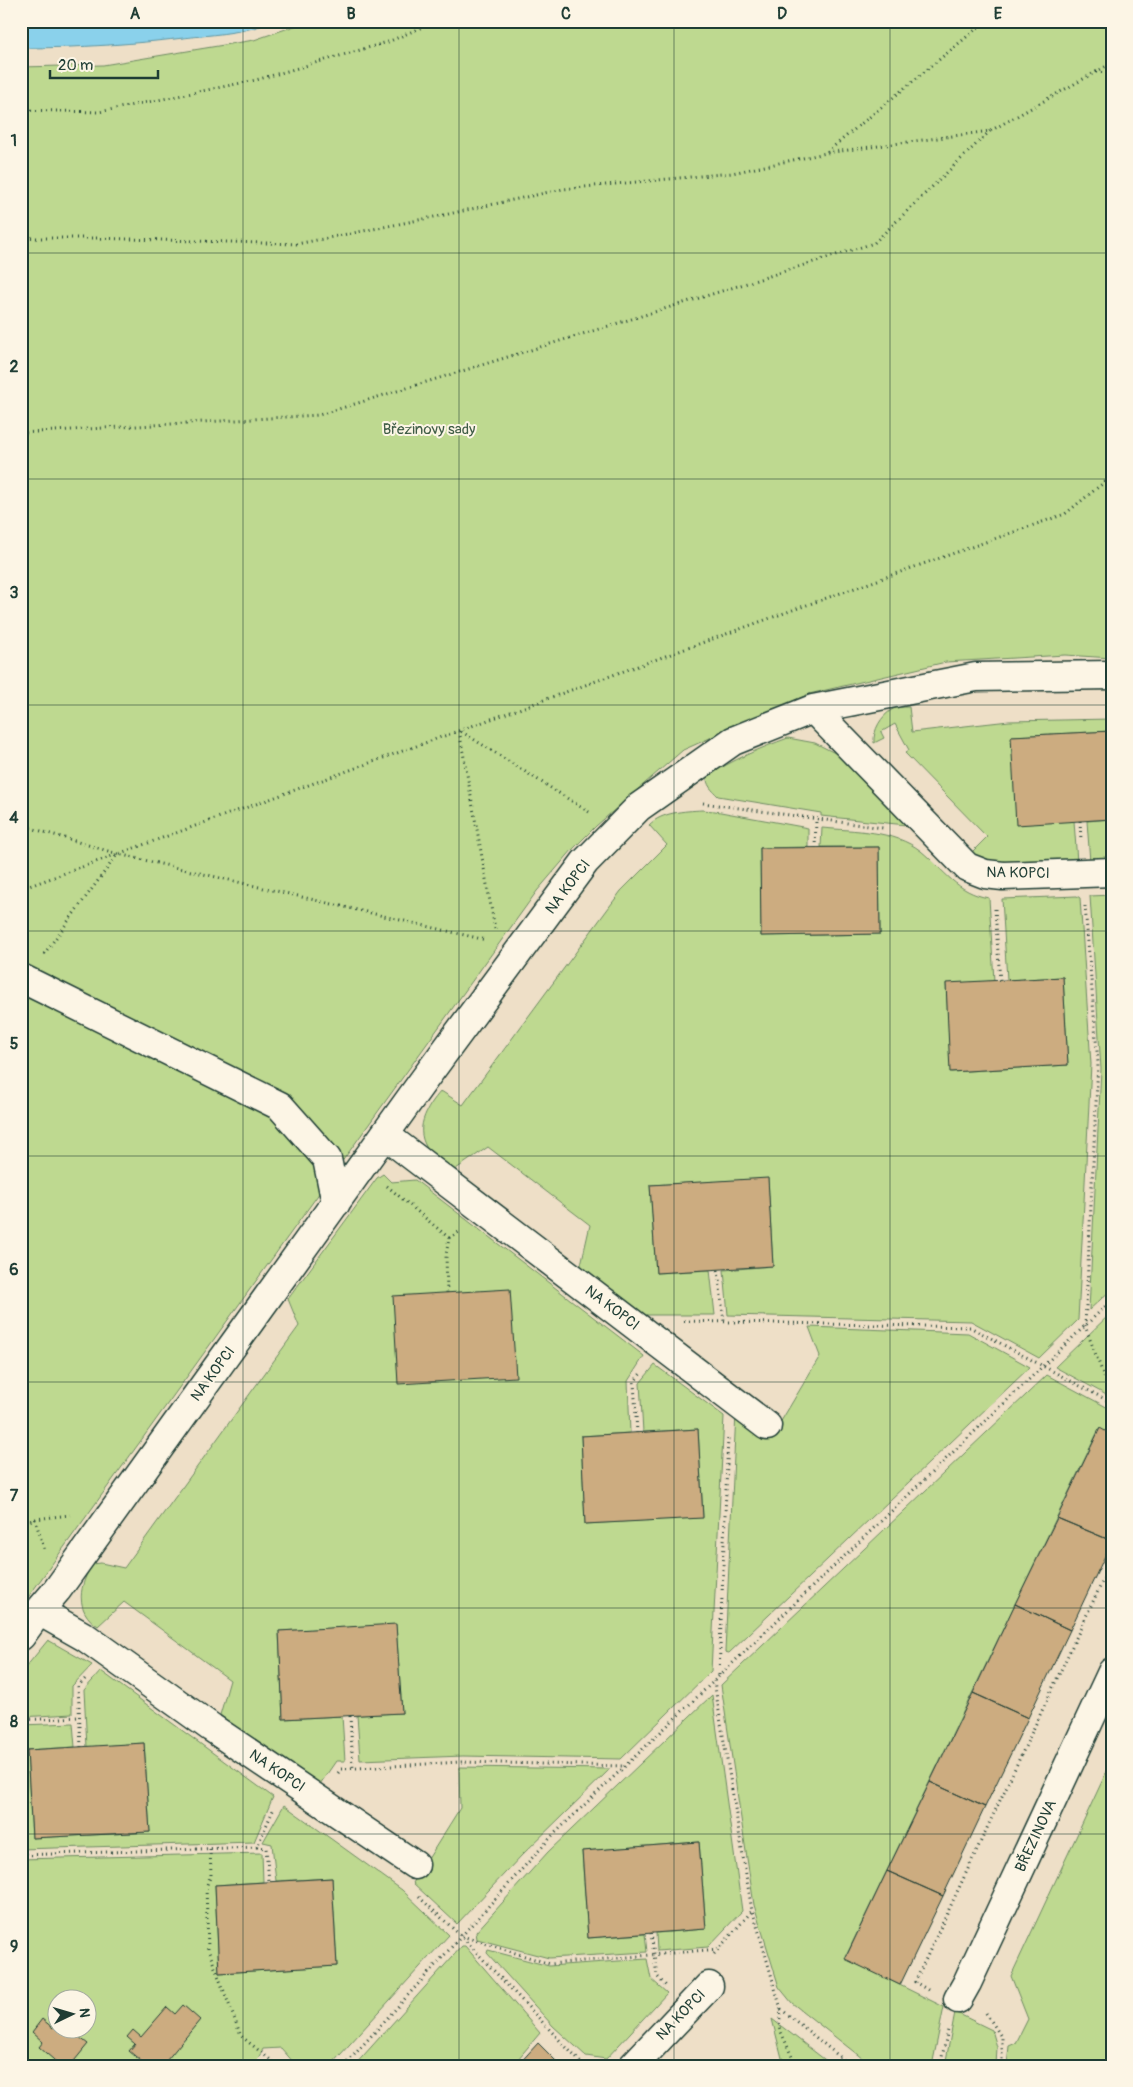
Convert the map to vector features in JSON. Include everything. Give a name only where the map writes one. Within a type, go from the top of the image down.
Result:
[{"type":"street","name":"NA KOPCI","points":[[21,1636],[57,1590],[385,1135],[509,946],[585,862],[639,808],[732,741],[813,709],[976,677],[1112,675]]},
{"type":"street","name":"NA KOPCI","points":[[813,709],[967,867],[993,875],[1112,872]]},
{"type":"street","points":[[23,979],[280,1106],[327,1159],[336,1203]]},
{"type":"street","name":"NA KOPCI","points":[[385,1135],[766,1426]]},
{"type":"street","name":"NA KOPCI","points":[[39,1611],[85,1637],[212,1728],[415,1865]]},
{"type":"street","name":"BŘEZINOVA","points":[[962,1991],[1112,1672]]},
{"type":"street","name":"NA KOPCI","points":[[633,2066],[709,1986]]},
{"type":"path","points":[[21,110],[99,112],[256,80],[388,42],[436,21]]},
{"type":"path","points":[[826,153],[986,21]]},
{"type":"path","points":[[21,433],[319,415],[874,243],[990,131],[1112,63]]},
{"type":"path","points":[[1095,72],[1112,73]]},
{"type":"path","points":[[21,238],[94,238],[296,244],[563,189],[732,173],[826,153],[990,131]]},
{"type":"path","points":[[21,889],[459,730],[1065,514],[1112,476]]},
{"type":"path","points":[[459,730],[617,829]]},
{"type":"path","points":[[21,825],[118,854],[509,946],[459,730]]},
{"type":"path","points":[[656,795],[816,820],[816,848]]},
{"type":"path","points":[[1080,821],[1098,1063],[1085,1326],[1112,1398]]},
{"type":"path","points":[[23,979],[118,854]]},
{"type":"path","points":[[993,875],[1000,980]]},
{"type":"path","points":[[382,1182],[449,1238],[446,1255],[447,1293]]},
{"type":"path","points":[[718,1270],[724,1322]]},
{"type":"path","points":[[344,2066],[552,1836],[1112,1300]]},
{"type":"path","points":[[678,1321],[970,1327],[1112,1404]]},
{"type":"path","points":[[637,1433],[634,1382],[645,1369]]},
{"type":"path","points":[[719,1675],[729,1397]]},
{"type":"path","points":[[931,1991],[915,1982],[1112,1561]]},
{"type":"path","points":[[81,1747],[78,1686],[98,1666],[105,1651]]},
{"type":"path","points":[[714,1680],[752,1911],[781,2010],[779,2026],[796,2066]]},
{"type":"path","points":[[350,1716],[353,1768]]},
{"type":"path","points":[[21,1720],[79,1717]]},
{"type":"path","points":[[317,1799],[341,1768],[461,1762],[624,1766]]},
{"type":"path","points":[[257,1847],[279,1796],[291,1780]]},
{"type":"path","points":[[21,1855],[257,1847],[266,1848],[269,1882]]},
{"type":"path","points":[[210,1849],[211,1875],[206,1887],[208,1949],[240,2036],[278,2066]]},
{"type":"path","points":[[712,1955],[752,1911]]},
{"type":"path","points":[[651,1933],[657,1976],[689,2006]]},
{"type":"path","points":[[462,1936],[550,1964],[718,1949]]},
{"type":"path","points":[[462,1936],[584,2066]]},
{"type":"path","points":[[962,1991],[1002,2038],[1002,2066]]},
{"type":"path","points":[[781,2010],[851,2066]]},
{"type":"green space","name":"Březinovy sady","points":[[309,21],[1112,21],[1112,658],[1065,655],[946,662],[809,694],[683,750],[596,826],[573,849],[537,891],[21,1607],[21,67],[103,65],[254,40]]},
{"type":"green space","points":[[909,707],[912,732],[1009,721],[1112,719],[1112,731],[1012,736],[1074,821],[1077,862],[995,864],[970,854],[987,837],[905,753],[909,750],[895,724],[881,732],[884,738],[874,743],[876,728],[881,719],[895,708]]},
{"type":"green space","points":[[788,738],[815,743],[837,754],[906,825],[821,816],[821,813],[718,796],[707,782],[707,776],[727,765]]},
{"type":"green space","points":[[702,810],[808,828],[808,847],[760,848],[761,936],[880,934],[879,847],[821,847],[822,828],[860,831],[899,839],[921,851],[959,886],[989,898],[994,981],[946,984],[951,1072],[1068,1065],[1063,977],[1007,980],[1002,899],[1077,896],[1080,898],[1091,1064],[1078,1320],[1039,1358],[971,1321],[728,1315],[724,1270],[773,1266],[768,1179],[650,1185],[656,1273],[710,1270],[715,1315],[639,1315],[580,1269],[590,1225],[488,1147],[453,1171],[431,1154],[424,1143],[422,1135],[423,1120],[426,1112],[441,1091],[463,1105],[621,891],[667,845],[649,825],[660,817],[667,815]]},
{"type":"green space","points":[[1112,819],[1112,861],[1090,862],[1087,821]]},
{"type":"green space","points":[[1112,895],[1112,1289],[1089,1310],[1101,1069],[1090,896]]},
{"type":"green space","points":[[383,1174],[391,1182],[415,1180],[644,1356],[628,1381],[630,1433],[581,1436],[585,1524],[703,1517],[698,1429],[643,1432],[640,1383],[655,1365],[724,1416],[711,1671],[621,1759],[463,1756],[360,1760],[357,1715],[402,1713],[396,1625],[279,1631],[283,1719],[342,1716],[345,1761],[336,1761],[318,1787],[220,1715],[230,1680],[124,1602],[98,1626],[85,1613],[81,1597],[82,1588],[93,1564],[101,1563],[124,1568],[299,1326],[288,1299],[377,1178]]},
{"type":"green space","points":[[1112,1312],[1112,1398],[1055,1367]]},
{"type":"green space","points":[[809,1327],[968,1333],[1030,1367],[729,1653],[725,1652],[736,1412],[771,1438],[820,1356]]},
{"type":"green space","points":[[1047,1375],[1112,1410],[1112,1435],[1099,1429],[845,1958],[944,2007],[932,2066],[872,2066],[792,2003],[779,1987],[754,1905],[721,1685]]},
{"type":"green space","points":[[48,1640],[92,1665],[72,1686],[72,1714],[21,1717],[21,1673]]},
{"type":"green space","points":[[101,1671],[273,1797],[254,1842],[21,1849],[21,1725],[73,1723],[75,1747],[27,1750],[32,1838],[150,1832],[144,1743],[87,1747],[84,1690]]},
{"type":"green space","points":[[712,1695],[742,1911],[708,1947],[657,1951],[656,1933],[706,1929],[699,1842],[582,1851],[588,1938],[645,1934],[647,1952],[549,1958],[477,1939],[476,1932],[548,1852]]},
{"type":"green space","points":[[1112,1760],[1112,2066],[1007,2066],[1009,2046],[1016,2043],[1028,2019],[1011,1976]]},
{"type":"green space","points":[[459,1767],[610,1769],[522,1855],[457,1924],[413,1883],[460,1808]]},
{"type":"green space","points":[[284,1805],[402,1890],[449,1935],[330,2066],[294,2066],[295,2064],[281,2048],[263,2049],[254,2066],[21,2066],[21,1859],[262,1853],[263,1882],[215,1885],[219,1973],[337,1966],[332,1878],[276,1881],[272,1844],[263,1842]]},
{"type":"green space","points":[[462,1946],[465,1946],[540,2033],[512,2066],[354,2066]]},
{"type":"green space","points":[[488,1950],[549,1966],[647,1959],[651,1979],[667,1993],[606,2059],[586,2056],[553,2026],[487,1953]]},
{"type":"green space","points":[[955,2012],[992,2030],[997,2047],[996,2066],[945,2066]]},
{"type":"green space","points":[[772,2019],[833,2066],[784,2066]]},
{"type":"water","points":[[100,21],[274,21],[234,32],[128,44],[21,48],[21,25]]},
{"type":"building","points":[[1112,731],[1112,819],[1016,825],[1011,736]]},
{"type":"building","points":[[879,847],[880,934],[761,936],[760,848]]},
{"type":"building","points":[[1063,977],[1068,1065],[950,1072],[946,983]]},
{"type":"building","points":[[768,1178],[773,1266],[656,1273],[650,1185]]},
{"type":"building","points":[[510,1289],[516,1377],[398,1384],[393,1296]]},
{"type":"building","points":[[1100,1428],[1112,1435],[1112,1541],[1057,1518]]},
{"type":"building","points":[[698,1429],[703,1518],[585,1524],[581,1436]]},
{"type":"building","points":[[1057,1518],[1112,1541],[1070,1630],[1015,1604]]},
{"type":"building","points":[[1015,1604],[1070,1630],[1028,1718],[973,1693]]},
{"type":"building","points":[[396,1624],[402,1713],[283,1719],[279,1631]]},
{"type":"building","points":[[973,1693],[1028,1718],[985,1807],[930,1782]]},
{"type":"building","points":[[144,1743],[150,1832],[32,1838],[27,1750]]},
{"type":"building","points":[[930,1782],[985,1807],[943,1896],[887,1871]]},
{"type":"building","points":[[699,1842],[706,1929],[588,1938],[582,1851]]},
{"type":"building","points":[[887,1871],[943,1896],[900,1985],[845,1959]]},
{"type":"building","points":[[332,1878],[337,1966],[219,1973],[215,1885]]},
{"type":"building","points":[[183,2005],[200,2020],[162,2066],[147,2066],[129,2051],[135,2044],[127,2037],[133,2030],[141,2037],[167,2007],[175,2014]]},
{"type":"building","points":[[42,2019],[48,2024],[48,2040],[83,2040],[88,2044],[70,2066],[61,2066],[39,2047],[43,2042],[32,2032]]},
{"type":"building","points":[[538,2043],[557,2062],[554,2066],[517,2066]]}]
